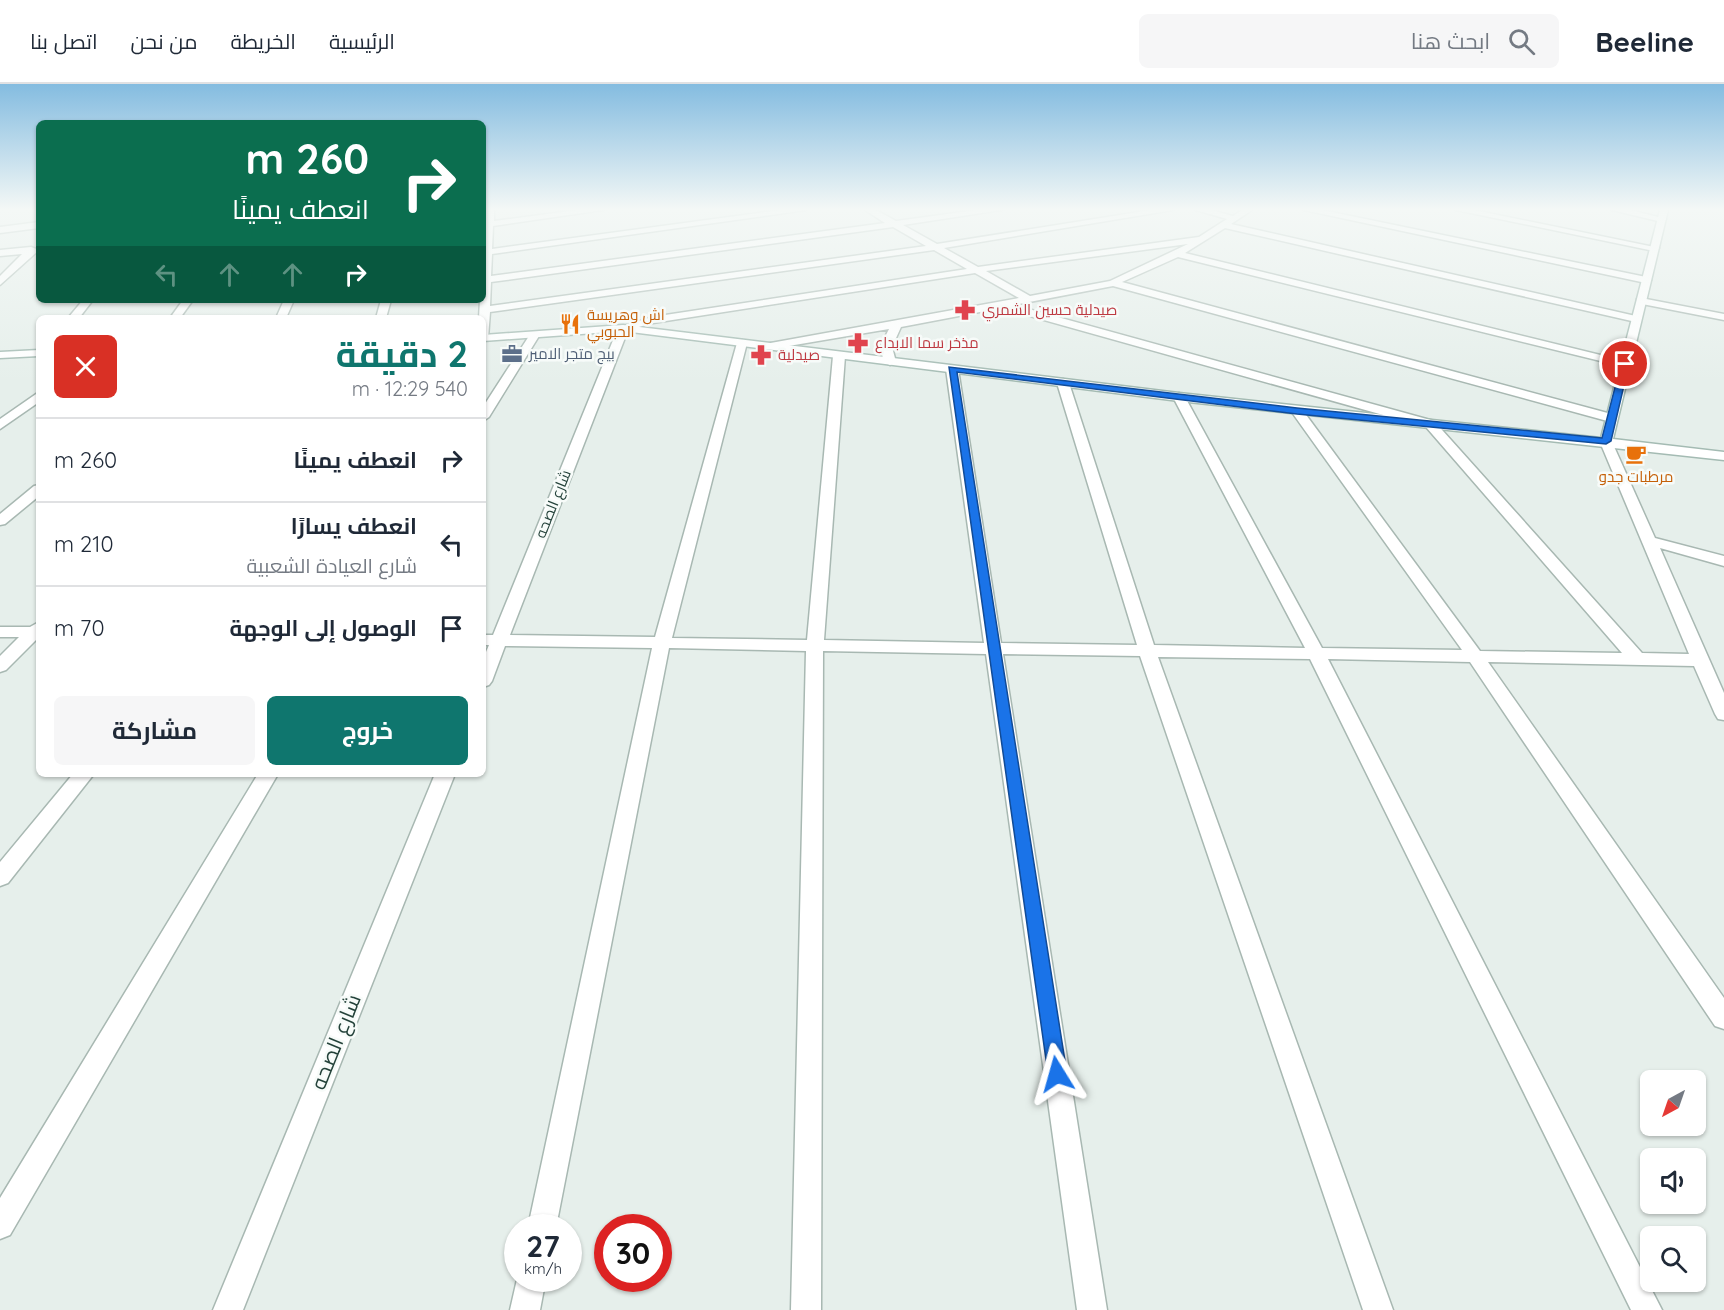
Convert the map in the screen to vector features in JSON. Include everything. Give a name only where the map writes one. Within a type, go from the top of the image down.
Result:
[{"type":"street","points":[[0,282],[16,267]]},
{"type":"street","points":[[487,267],[486,280],[581,267]]},
{"type":"street","points":[[484,310],[790,267]]},
{"type":"street","points":[[971,267],[1030,300]]},
{"type":"street","points":[[486,338],[623,328],[651,320],[996,267]]},
{"type":"street","points":[[765,347],[897,325],[1113,283],[1148,267]]},
{"type":"street","points":[[1231,267],[1625,364]]},
{"type":"street","points":[[1409,267],[1636,319]]},
{"type":"street","points":[[1584,267],[1646,280]]},
{"type":"street","points":[[1649,267],[1606,441],[1724,714]]},
{"type":"street","points":[[1113,283],[1611,418]]},
{"type":"street","points":[[1641,301],[1724,317]]},
{"type":"street","points":[[76,315],[86,303]]},
{"type":"street","points":[[484,303],[484,315]]},
{"type":"street","points":[[1002,305],[1430,424],[1636,658]]},
{"type":"street","points":[[890,362],[886,347],[897,325]]},
{"type":"street","points":[[623,328],[1297,411],[1606,441],[1724,456]]},
{"type":"street","name":"شارع الصحه","points":[[486,666],[491,640],[623,328]]},
{"type":"street","points":[[486,412],[534,336]]},
{"type":"street","points":[[545,1214],[663,643],[742,343]]},
{"type":"street","points":[[0,355],[36,353]]},
{"type":"street","points":[[806,1310],[815,645],[839,356]]},
{"type":"street","points":[[952,369],[1092,1310]]},
{"type":"street","points":[[1063,383],[1147,651],[1378,1310]]},
{"type":"street","points":[[1179,397],[1316,653],[1647,1310]]},
{"type":"street","points":[[0,424],[36,398]]},
{"type":"street","points":[[1297,411],[1475,656],[1724,1018]]},
{"type":"street","points":[[0,521],[36,491]]},
{"type":"street","points":[[1647,540],[1724,561]]},
{"type":"street","points":[[0,632],[36,631]]},
{"type":"street","points":[[0,666],[36,632]]},
{"type":"street","points":[[491,640],[1700,660]]},
{"type":"street","points":[[0,877],[82,777]]},
{"type":"street","points":[[0,1225],[266,777]]},
{"type":"street","name":"شارع الصحه","points":[[228,1310],[444,777]]},
{"type":"street","points":[[525,1310],[528,1292]]},
{"type":"place","name":"صيدلية حسين الشمري","points":[[965,310]]},
{"type":"place","name":"اش وهريسة الحبوبي","points":[[570,324]]},
{"type":"place","name":"مذخر سما الابداع","points":[[858,343]]},
{"type":"place","name":"بيج متجر الامير","points":[[512,354]]},
{"type":"place","name":"صيدلية","points":[[761,355]]},
{"type":"place","name":"مرطبات جدو","points":[[1636,454]]},
{"type":"route","points":[[1057,1074],[952,369],[1297,411],[1606,441],[1625,364]]}]
